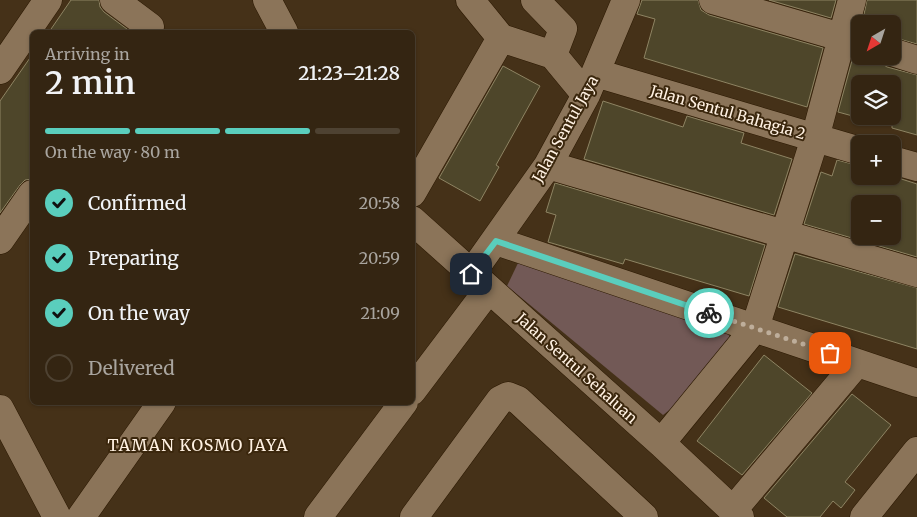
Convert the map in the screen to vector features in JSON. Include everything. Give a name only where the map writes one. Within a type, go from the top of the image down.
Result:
[{"type":"street","points":[[0,70],[48,0]]},
{"type":"street","points":[[114,0],[150,27],[148,30]]},
{"type":"street","points":[[267,0],[283,30]]},
{"type":"street","points":[[470,0],[501,38],[553,55],[591,84]]},
{"type":"street","points":[[535,0],[563,29],[553,55]]},
{"type":"street","name":"Jalan Sentul Jaya","points":[[415,386],[480,281],[496,241],[548,165],[591,84],[626,0]]},
{"type":"street","points":[[661,443],[755,328],[815,138],[851,40],[713,0]]},
{"type":"street","points":[[852,0],[852,15]]},
{"type":"street","points":[[415,188],[501,38]]},
{"type":"street","points":[[901,55],[917,60]]},
{"type":"street","name":"Jalan Sentul Bahagia 2","points":[[591,84],[851,148]]},
{"type":"street","points":[[901,163],[917,167]]},
{"type":"street","points":[[548,165],[917,273]]},
{"type":"street","points":[[0,240],[30,197]]},
{"type":"street","name":"Jalan Sentul Sehaluan","points":[[415,223],[661,443],[737,514]]},
{"type":"street","points":[[496,241],[917,383]]},
{"type":"street","points":[[737,514],[857,363]]},
{"type":"street","points":[[414,517],[500,400],[508,396],[518,400],[644,517]]},
{"type":"street","points":[[82,517],[160,405]]},
{"type":"street","points":[[318,517],[402,405]]},
{"type":"street","points":[[0,409],[58,517]]},
{"type":"street","points":[[864,517],[917,451]]},
{"type":"shaded area","points":[[518,263],[726,331],[734,343],[689,395],[663,415],[507,286]]},
{"type":"building","points":[[71,0],[99,0],[100,7],[104,12],[128,30],[50,30]]},
{"type":"building","points":[[642,0],[698,0],[701,10],[709,15],[823,48],[807,107],[644,58],[655,19],[637,14]]},
{"type":"building","points":[[769,0],[836,0],[831,18]]},
{"type":"building","points":[[867,0],[917,0],[917,44],[901,40],[901,15],[864,15]]},
{"type":"building","points":[[30,58],[30,179],[25,180],[20,185],[0,213],[0,101]]},
{"type":"building","points":[[851,64],[884,65],[917,75],[917,135],[892,128],[892,125],[901,125],[901,75],[851,75],[851,116],[838,112]]},
{"type":"building","points":[[503,66],[540,86],[496,165],[499,167],[480,201],[439,178]]},
{"type":"building","points":[[603,101],[683,127],[687,116],[744,133],[741,143],[792,159],[774,215],[584,159]]},
{"type":"building","points":[[837,160],[851,164],[851,185],[901,185],[901,179],[917,184],[917,257],[876,245],[901,245],[901,195],[851,195],[851,238],[804,224],[821,172],[832,176]]},
{"type":"building","points":[[555,183],[765,245],[749,296],[625,259],[623,264],[548,242],[556,215],[546,212]]},
{"type":"building","points":[[795,254],[917,288],[917,349],[778,307]]},
{"type":"building","points":[[764,355],[812,393],[742,475],[697,441]]},
{"type":"building","points":[[852,394],[891,425],[845,482],[855,490],[841,508],[833,501],[820,517],[787,517],[764,498]]},
{"type":"way so far","points":[[709,313],[830,353]]},
{"type":"district","name":"TAMAN KOSMO JAYA","points":[[198,445]]},
{"type":"route","points":[[471,274],[496,241],[709,313]]}]
